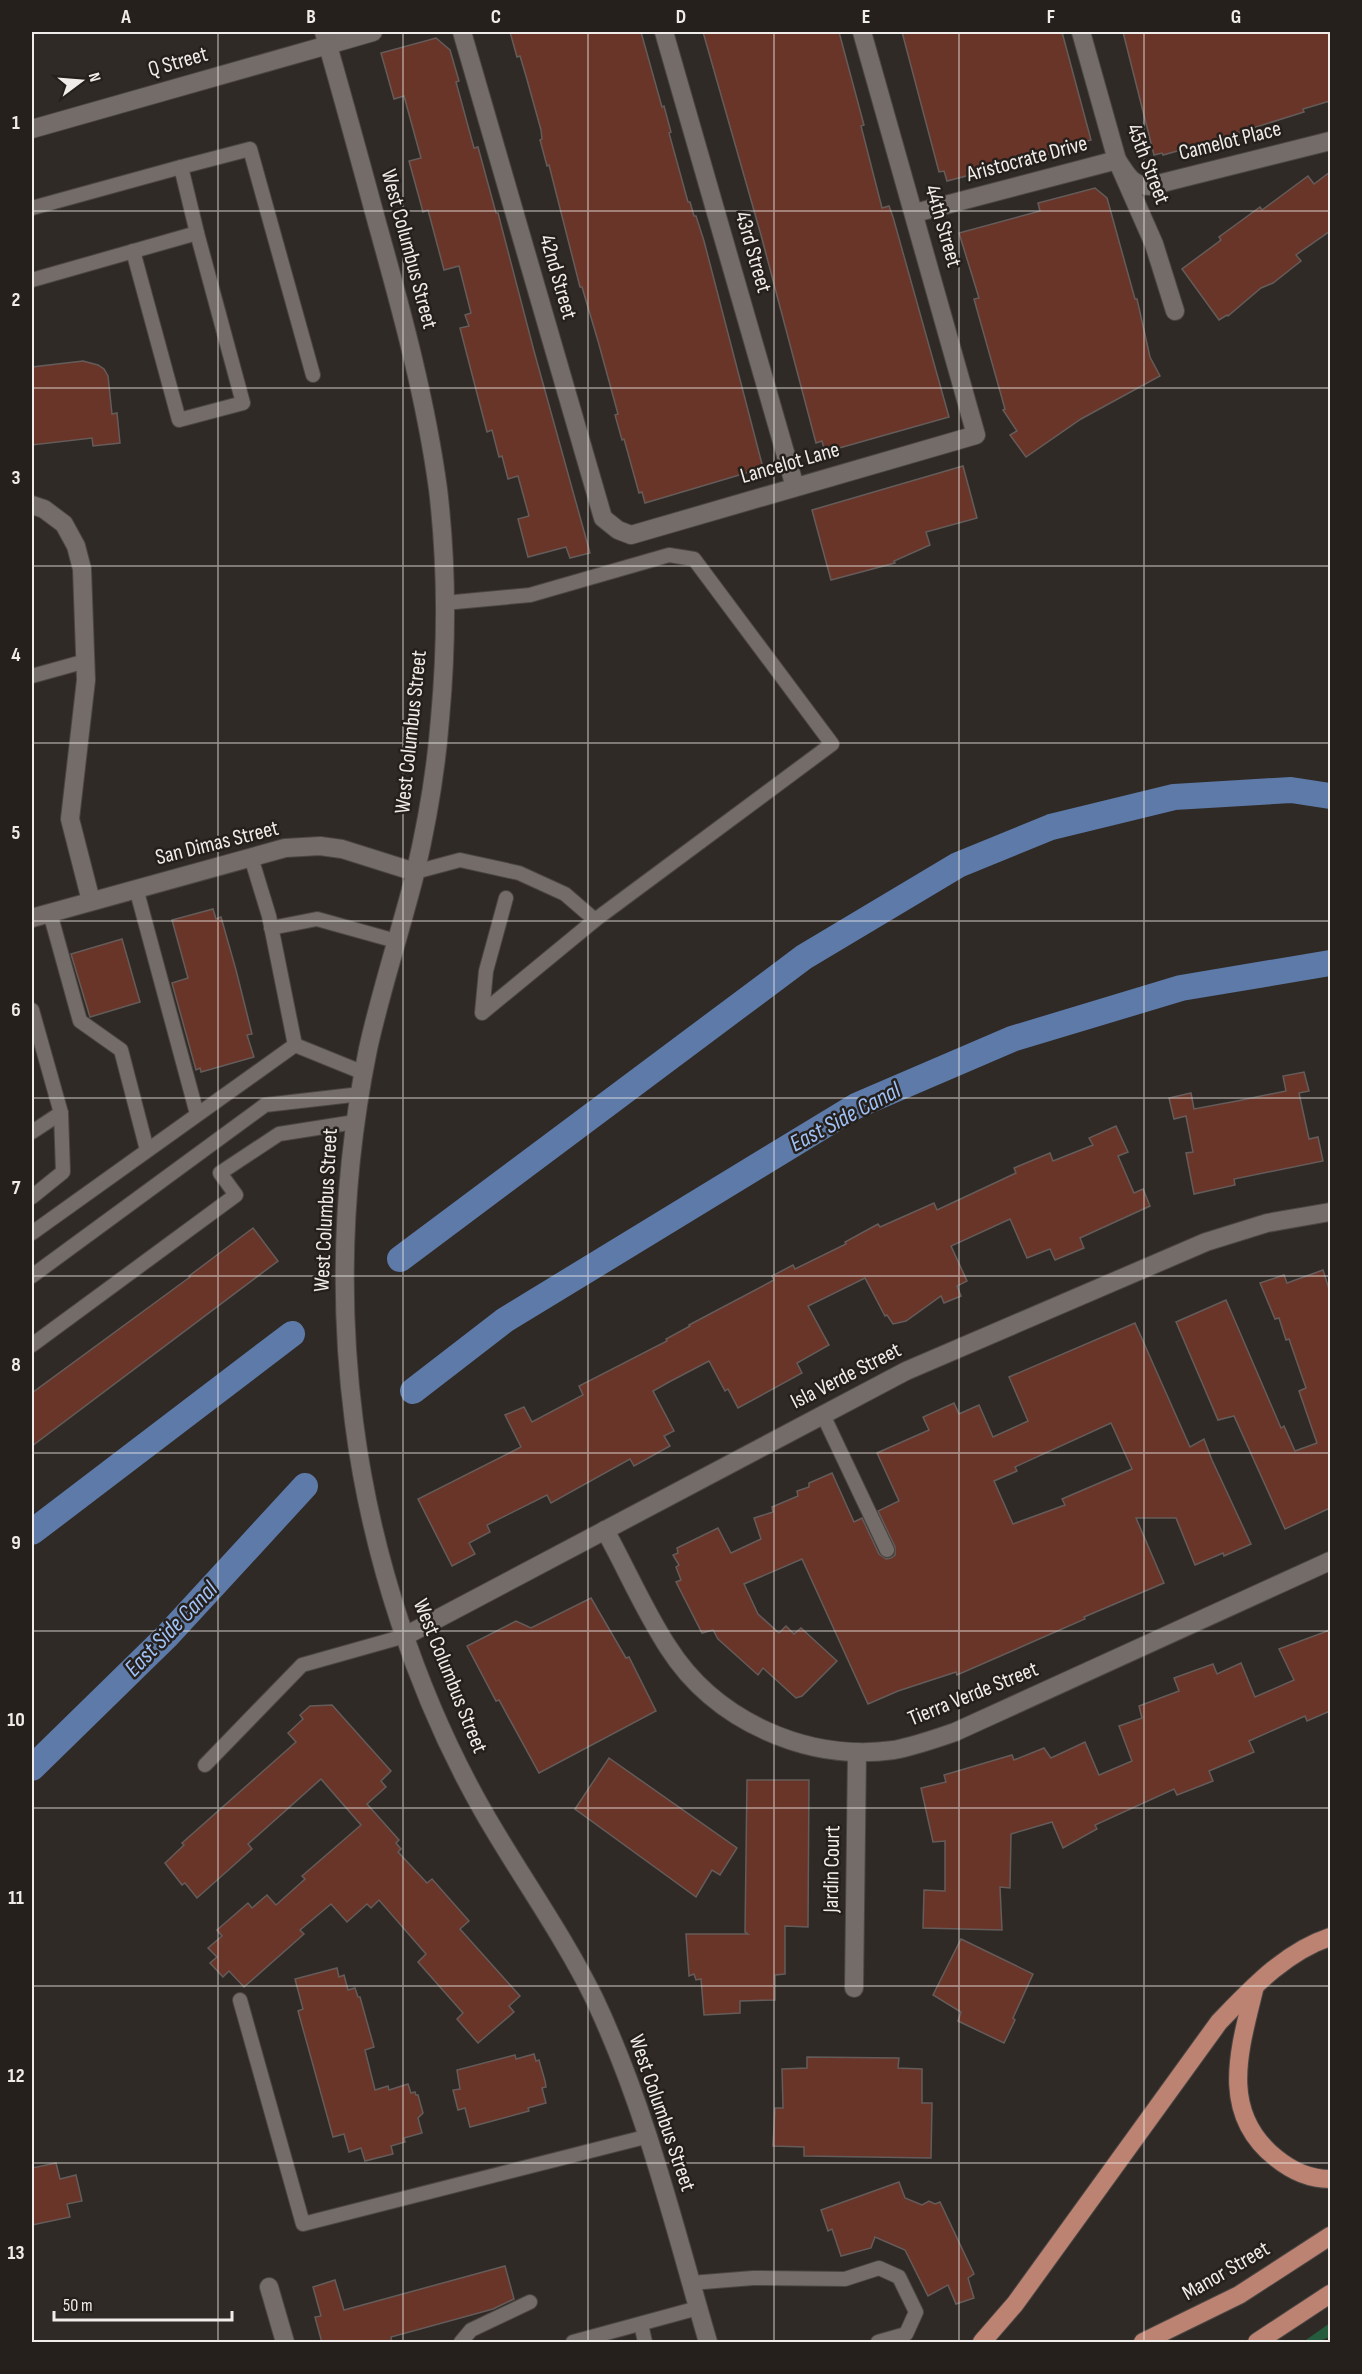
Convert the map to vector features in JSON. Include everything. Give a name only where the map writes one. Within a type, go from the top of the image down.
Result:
[{"type":"main road","points":[[982,2343],[1015,2304],[1219,2022],[1255,1985],[1288,1958],[1330,1937]]},
{"type":"main road","points":[[1255,1985],[1242,2040],[1238,2072],[1238,2096],[1247,2122],[1261,2146],[1289,2168],[1316,2179],[1330,2179]]},
{"type":"main road","name":"Manor Street","points":[[1143,2343],[1239,2295],[1330,2236]]},
{"type":"main road","points":[[1257,2343],[1330,2294]]},
{"type":"street","name":"Q Street","points":[[32,129],[326,38],[372,32]]},
{"type":"street","name":"42nd Street","points":[[462,32],[603,518],[618,530]]},
{"type":"street","name":"43rd Street","points":[[664,32],[795,487]]},
{"type":"street","name":"44th Street","points":[[862,32],[976,435]]},
{"type":"street","name":"45th Street","points":[[1081,32],[1117,160],[1154,244],[1175,312]]},
{"type":"street","name":"West Columbus Street","points":[[326,38],[411,345],[427,420],[438,495],[444,603],[445,647],[440,723],[430,798],[416,872],[382,992],[364,1073],[355,1122],[347,1198],[346,1351],[366,1495],[384,1569],[405,1636],[448,1742],[483,1809],[592,1994],[623,2064],[649,2136],[708,2343]]},
{"type":"street","name":"Camelot Place","points":[[1117,160],[1131,180],[1140,186],[1150,186],[1330,141]]},
{"type":"street","name":"Aristocrate Drive","points":[[915,213],[1117,160]]},
{"type":"street","name":"Lancelot Lane","points":[[618,530],[632,535],[976,435]]},
{"type":"street","points":[[32,505],[44,509],[59,520],[71,534],[82,569],[86,662],[82,729],[70,802],[70,819],[92,901]]},
{"type":"street","name":"San Dimas Street","points":[[32,918],[285,848],[320,846],[342,849],[416,872]]},
{"type":"street","name":"Isla Verde Street","points":[[405,1636],[906,1371],[1206,1242],[1267,1223],[1330,1212]]},
{"type":"street","name":"Tierra Verde Street","points":[[605,1530],[668,1647],[693,1679],[719,1703],[749,1723],[778,1737],[813,1747],[857,1752],[893,1750],[928,1742],[955,1732],[1330,1561]]},
{"type":"street","name":"Jardin Court","points":[[854,1988],[857,1752]]},
{"type":"street","points":[[269,2287],[285,2343]]},
{"type":"lane","points":[[32,208],[250,149],[313,375]]},
{"type":"lane","points":[[133,251],[179,420],[243,403],[181,167]]},
{"type":"lane","points":[[32,280],[197,233]]},
{"type":"lane","points":[[444,603],[530,595],[669,555],[694,559],[832,744],[595,920],[482,1013],[486,971],[507,898]]},
{"type":"lane","points":[[32,676],[86,662]]},
{"type":"lane","points":[[251,857],[271,928],[295,1045]]},
{"type":"lane","points":[[416,872],[460,860],[519,873],[565,894],[595,920]]},
{"type":"lane","points":[[136,888],[197,1114]]},
{"type":"lane","points":[[50,913],[80,1021],[121,1050],[147,1150]]},
{"type":"lane","points":[[271,928],[318,919],[396,941]]},
{"type":"lane","points":[[32,1010],[61,1113],[63,1172],[32,1197]]},
{"type":"lane","points":[[32,1233],[295,1045]]},
{"type":"lane","points":[[295,1045],[364,1073]]},
{"type":"lane","points":[[32,1276],[265,1105],[360,1094]]},
{"type":"lane","points":[[32,1132],[61,1113]]},
{"type":"lane","points":[[32,1345],[236,1195],[220,1173],[279,1134],[355,1122]]},
{"type":"lane","points":[[823,1415],[886,1550]]},
{"type":"lane","points":[[205,1765],[302,1665],[405,1636]]},
{"type":"lane","points":[[240,2000],[303,2224],[649,2136]]},
{"type":"lane","points":[[691,2283],[753,2278],[845,2279],[879,2268],[899,2277],[916,2312],[906,2334],[878,2343]]},
{"type":"lane","points":[[461,2343],[471,2330],[530,2302]]},
{"type":"lane","points":[[573,2343],[621,2337],[641,2324],[698,2308]]},
{"type":"lane","points":[[641,2324],[645,2343]]},
{"type":"green space","points":[[1330,2323],[1330,2337],[1317,2342],[1303,2342]]},
{"type":"building","points":[[510,32],[641,32],[662,107],[664,106],[688,202],[696,216],[704,241],[763,468],[645,503],[642,492],[639,493],[615,415],[618,414],[582,287],[580,287],[549,165],[547,166],[540,140],[542,139],[541,130],[526,76],[520,56],[517,57]]},
{"type":"building","points":[[703,32],[839,32],[864,125],[861,126],[882,208],[889,206],[893,217],[949,417],[825,452],[822,441],[816,443],[761,235]]},
{"type":"building","points":[[902,32],[1062,32],[1091,140],[1057,149],[1058,152],[947,181],[944,171],[939,172]]},
{"type":"building","points":[[1123,32],[1330,32],[1330,101],[1241,133],[1163,155],[1162,153],[1154,155]]},
{"type":"building","points":[[436,38],[450,50],[474,148],[478,147],[496,213],[498,213],[590,553],[570,558],[566,547],[528,557],[518,519],[529,516],[518,476],[508,479],[492,430],[487,432],[460,328],[469,326],[465,315],[471,313],[459,266],[444,270],[428,210],[423,212],[409,161],[421,158],[404,96],[394,99],[381,53]]},
{"type":"building","points":[[1330,172],[1330,231],[1296,255],[1301,261],[1273,283],[1261,288],[1228,316],[1219,320],[1182,269],[1221,240],[1219,237],[1260,207],[1262,210],[1308,176],[1314,184]]},
{"type":"building","points":[[1095,188],[1107,198],[1135,299],[1137,299],[1150,357],[1160,376],[1081,419],[1026,457],[1010,435],[1017,431],[1003,410],[1005,409],[974,299],[979,298],[959,233],[1040,211],[1038,203]]},
{"type":"building","points":[[83,361],[98,365],[108,376],[112,414],[117,413],[120,443],[93,446],[92,438],[32,445],[32,367]]},
{"type":"building","points":[[963,466],[977,518],[926,532],[930,545],[894,561],[895,563],[831,580],[812,510]]},
{"type":"building","points":[[213,909],[216,919],[221,917],[236,970],[252,1034],[247,1035],[254,1057],[201,1072],[200,1068],[196,1070],[172,983],[188,978],[172,920]]},
{"type":"building","points":[[122,939],[140,1002],[90,1017],[71,954]]},
{"type":"building","points":[[1304,1072],[1309,1091],[1299,1093],[1309,1139],[1318,1137],[1323,1161],[1234,1179],[1235,1185],[1194,1194],[1186,1153],[1193,1152],[1186,1116],[1174,1119],[1169,1098],[1191,1093],[1194,1109],[1237,1101],[1286,1091],[1283,1076]]},
{"type":"building","points":[[1116,1126],[1128,1152],[1118,1156],[1134,1193],[1143,1189],[1150,1206],[1080,1238],[1084,1248],[1055,1260],[1050,1249],[1027,1258],[1010,1219],[951,1246],[967,1281],[957,1286],[961,1296],[944,1303],[941,1296],[906,1321],[893,1324],[887,1315],[885,1316],[865,1278],[808,1306],[829,1345],[797,1363],[802,1373],[738,1408],[728,1389],[725,1391],[709,1361],[669,1382],[653,1391],[674,1431],[664,1436],[670,1446],[634,1466],[630,1459],[551,1503],[547,1495],[487,1525],[490,1532],[469,1543],[475,1554],[452,1566],[418,1499],[521,1447],[505,1415],[524,1407],[532,1422],[583,1395],[579,1386],[667,1341],[666,1339],[689,1325],[774,1280],[772,1276],[793,1265],[795,1269],[846,1244],[845,1242],[878,1224],[880,1227],[934,1203],[937,1210],[1016,1173],[1014,1168],[1050,1153],[1053,1161],[1093,1145],[1089,1138]]},
{"type":"building","points":[[253,1228],[278,1261],[32,1446],[32,1393]]},
{"type":"building","points":[[1323,1270],[1330,1292],[1330,1508],[1285,1529],[1234,1416],[1218,1420],[1176,1322],[1226,1300],[1281,1428],[1284,1426],[1295,1451],[1317,1443],[1299,1391],[1306,1388],[1289,1339],[1286,1340],[1279,1318],[1275,1319],[1260,1283],[1284,1275],[1287,1283]]},
{"type":"building","points":[[1135,1323],[1190,1447],[1204,1439],[1251,1544],[1195,1565],[1176,1518],[1136,1518],[1164,1583],[957,1675],[956,1672],[898,1691],[868,1704],[802,1559],[744,1584],[758,1614],[779,1633],[786,1626],[794,1634],[801,1628],[837,1661],[802,1696],[796,1698],[763,1668],[758,1675],[718,1639],[713,1630],[702,1633],[676,1582],[681,1580],[676,1567],[679,1565],[673,1555],[678,1553],[677,1548],[718,1528],[731,1553],[761,1539],[754,1518],[773,1512],[772,1507],[798,1496],[797,1491],[809,1487],[809,1483],[832,1473],[854,1522],[862,1518],[879,1554],[886,1559],[891,1558],[895,1555],[895,1547],[878,1511],[899,1501],[877,1453],[929,1430],[923,1417],[954,1403],[959,1414],[979,1405],[993,1437],[1028,1421],[1009,1377]],"holes":[[[1111,1423],[1132,1469],[1062,1499],[1065,1505],[1013,1524],[994,1481],[1017,1471],[1015,1467]]]},
{"type":"building","points":[[591,1598],[626,1658],[629,1657],[656,1711],[539,1773],[499,1700],[496,1701],[467,1646],[516,1621],[531,1628]]},
{"type":"building","points":[[1330,1630],[1330,1711],[1307,1721],[1305,1716],[1249,1741],[1254,1752],[1209,1771],[1213,1781],[1177,1795],[1174,1789],[1095,1825],[1097,1829],[1063,1848],[1052,1822],[1011,1834],[1010,1888],[1000,1887],[1002,1930],[923,1928],[924,1890],[945,1891],[945,1841],[933,1842],[921,1788],[946,1782],[944,1775],[1012,1755],[1014,1760],[1044,1748],[1051,1758],[1085,1742],[1099,1775],[1132,1761],[1119,1726],[1142,1718],[1139,1706],[1179,1691],[1174,1678],[1213,1664],[1217,1674],[1241,1663],[1255,1697],[1294,1680],[1279,1649]]},
{"type":"building","points":[[332,1705],[391,1771],[381,1781],[386,1787],[367,1804],[399,1840],[396,1843],[401,1849],[398,1852],[427,1883],[432,1879],[469,1921],[460,1929],[520,1996],[509,2006],[514,2012],[478,2043],[457,2019],[463,2013],[418,1962],[426,1954],[379,1900],[371,1908],[367,1904],[347,1922],[331,1904],[300,1930],[304,1934],[244,1987],[229,1971],[223,1977],[210,1963],[217,1957],[208,1948],[222,1936],[217,1930],[248,1903],[252,1908],[267,1895],[276,1905],[305,1879],[302,1876],[361,1825],[321,1779],[248,1844],[252,1849],[197,1898],[185,1883],[182,1885],[165,1863],[184,1845],[182,1843],[296,1742],[288,1733],[303,1719],[300,1715],[310,1706]]},
{"type":"building","points":[[609,1758],[737,1848],[720,1875],[712,1870],[696,1897],[575,1809]]},
{"type":"building","points":[[747,1780],[809,1780],[808,1927],[785,1926],[785,1974],[775,1975],[775,2000],[740,2001],[740,2013],[704,2015],[701,1979],[696,1980],[694,1974],[689,1976],[686,1934],[748,1934],[745,1932]]},
{"type":"building","points":[[961,1939],[1033,1974],[1004,2043],[958,2021],[961,2012],[933,1995]]},
{"type":"building","points":[[337,1968],[339,1977],[344,1975],[348,1990],[355,1988],[360,1997],[374,2047],[365,2050],[375,2090],[388,2086],[389,2090],[408,2084],[411,2093],[415,2092],[418,2095],[423,2113],[418,2118],[422,2133],[404,2138],[405,2142],[391,2146],[393,2154],[365,2161],[361,2148],[349,2152],[344,2134],[333,2137],[298,2011],[303,2009],[295,1979]]},
{"type":"building","points":[[534,2054],[536,2061],[539,2060],[545,2081],[546,2087],[542,2088],[546,2103],[528,2108],[529,2111],[470,2127],[465,2108],[458,2110],[453,2090],[460,2089],[457,2070],[515,2055],[516,2059]]},
{"type":"building","points":[[807,2057],[899,2058],[898,2068],[922,2069],[922,2103],[932,2103],[931,2158],[804,2156],[804,2147],[773,2146],[775,2108],[783,2108],[782,2069],[807,2068]]},
{"type":"building","points":[[56,2163],[60,2179],[76,2175],[82,2201],[67,2204],[70,2217],[32,2225],[32,2168]]},
{"type":"building","points":[[899,2182],[905,2198],[922,2205],[929,2201],[935,2204],[940,2202],[974,2274],[968,2278],[974,2298],[956,2304],[948,2285],[928,2296],[905,2250],[875,2237],[871,2248],[841,2256],[832,2229],[828,2231],[821,2210]]},
{"type":"building","points":[[505,2266],[514,2299],[493,2309],[391,2337],[392,2343],[322,2343],[315,2317],[321,2316],[313,2287],[335,2280],[344,2310]]},
{"type":"waterway","points":[[400,1259],[804,957],[958,865],[1051,827],[1174,797],[1291,790],[1330,796]]},
{"type":"waterway","name":"East Side Canal","points":[[413,1391],[505,1320],[856,1106],[1012,1039],[1181,988],[1330,963]]},
{"type":"waterway","points":[[32,1532],[292,1334]]},
{"type":"waterway","name":"East Side Canal","points":[[32,1768],[167,1636],[305,1486]]}]
